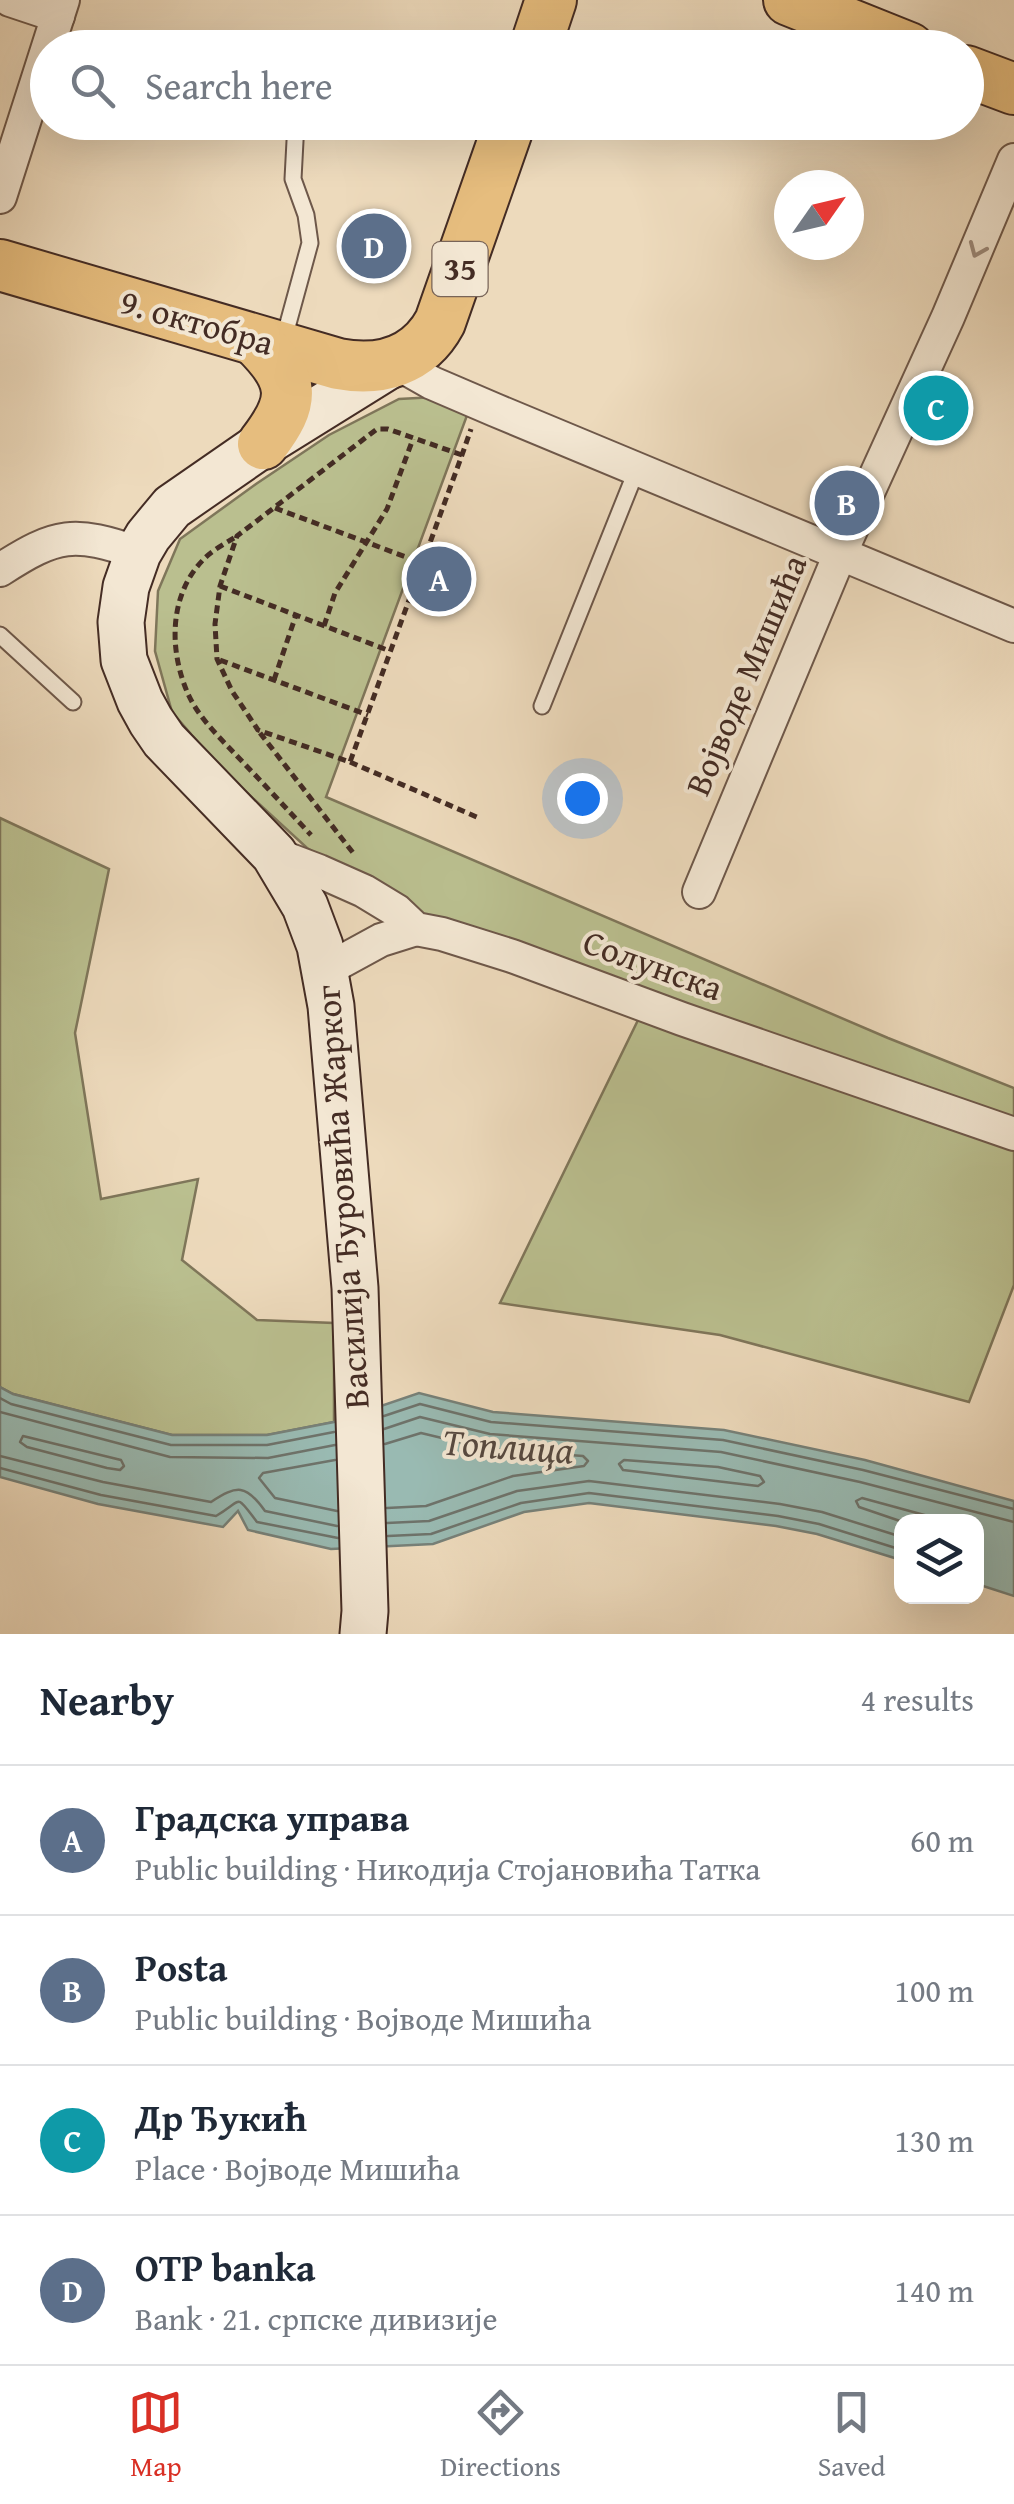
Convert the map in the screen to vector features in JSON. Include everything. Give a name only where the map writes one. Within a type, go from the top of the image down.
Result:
[{"type":"main road","points":[[541,30],[551,0]]},
{"type":"main road","points":[[790,0],[864,30]]},
{"type":"main road","points":[[984,78],[1014,90]]},
{"type":"main road","name":"35","points":[[395,362],[426,344],[440,322],[504,140]]},
{"type":"main road","name":"9. октобра","points":[[0,264],[354,367],[395,362]]},
{"type":"main road","points":[[263,444],[285,411],[288,392],[282,372],[270,354],[269,343]]},
{"type":"main road","name":"Василија Ђуровића Жарког","points":[[364,1627],[355,1288],[326,970],[305,906],[294,846],[164,740],[140,701],[124,660],[121,640],[123,602],[131,571],[148,536],[172,506],[395,362]]},
{"type":"street","points":[[10,0],[61,8]]},
{"type":"street","points":[[0,198],[30,105]]},
{"type":"street","name":"Војводе Мишића","points":[[699,892],[840,554],[1014,160]]},
{"type":"street","points":[[395,362],[454,392],[1014,626]]},
{"type":"street","points":[[0,570],[42,545],[61,539],[84,538],[138,553]]},
{"type":"street","name":"Солунска","points":[[294,846],[320,870],[380,900],[416,928],[512,956],[1014,1134]]},
{"type":"street","points":[[326,970],[382,940],[416,928]]},
{"type":"lane","points":[[269,343],[310,243],[306,215],[293,179],[295,140]]},
{"type":"lane","points":[[542,706],[637,468]]},
{"type":"lane","points":[[0,635],[72,702]]},
{"type":"path","points":[[294,846],[190,698],[180,669],[175,619],[189,576],[205,556],[378,429],[388,428],[462,456],[350,762]]},
{"type":"path","points":[[324,626],[335,593],[387,509],[412,438]]},
{"type":"path","points":[[274,508],[422,564]]},
{"type":"path","points":[[236,536],[220,586],[215,624],[217,658],[232,691],[258,730],[351,849],[380,900]]},
{"type":"path","points":[[220,586],[390,651]]},
{"type":"path","points":[[274,680],[296,615]]},
{"type":"path","points":[[217,658],[368,715]]},
{"type":"path","points":[[258,730],[350,762],[479,818]]},
{"type":"green space","points":[[436,397],[469,410],[326,797],[888,1038],[1014,1088],[1014,1285],[969,1402],[720,1335],[500,1303],[640,1016],[420,914],[307,848],[221,769],[172,712],[155,651],[158,591],[180,539],[329,435],[399,399]]},
{"type":"green space","points":[[0,818],[109,869],[75,1033],[101,1199],[198,1179],[182,1260],[257,1320],[334,1323],[334,1422],[267,1435],[172,1435],[13,1394],[0,1387]]},
{"type":"water","name":"Топлица","points":[[0,1387],[13,1394],[172,1435],[267,1435],[334,1422],[419,1393],[493,1412],[724,1430],[865,1460],[1014,1501],[1014,1596],[984,1586],[984,1514],[894,1514],[894,1558],[776,1526],[589,1503],[524,1512],[433,1544],[331,1549],[248,1530],[238,1511],[223,1527],[98,1504],[0,1477]]},
{"type":"place","name":"OTP banka","points":[[374,246]]},
{"type":"place","name":"Др Ђукић","points":[[936,408]]},
{"type":"place","name":"Posta","points":[[847,503]]},
{"type":"place","name":"Градска управа","points":[[439,579]]}]
